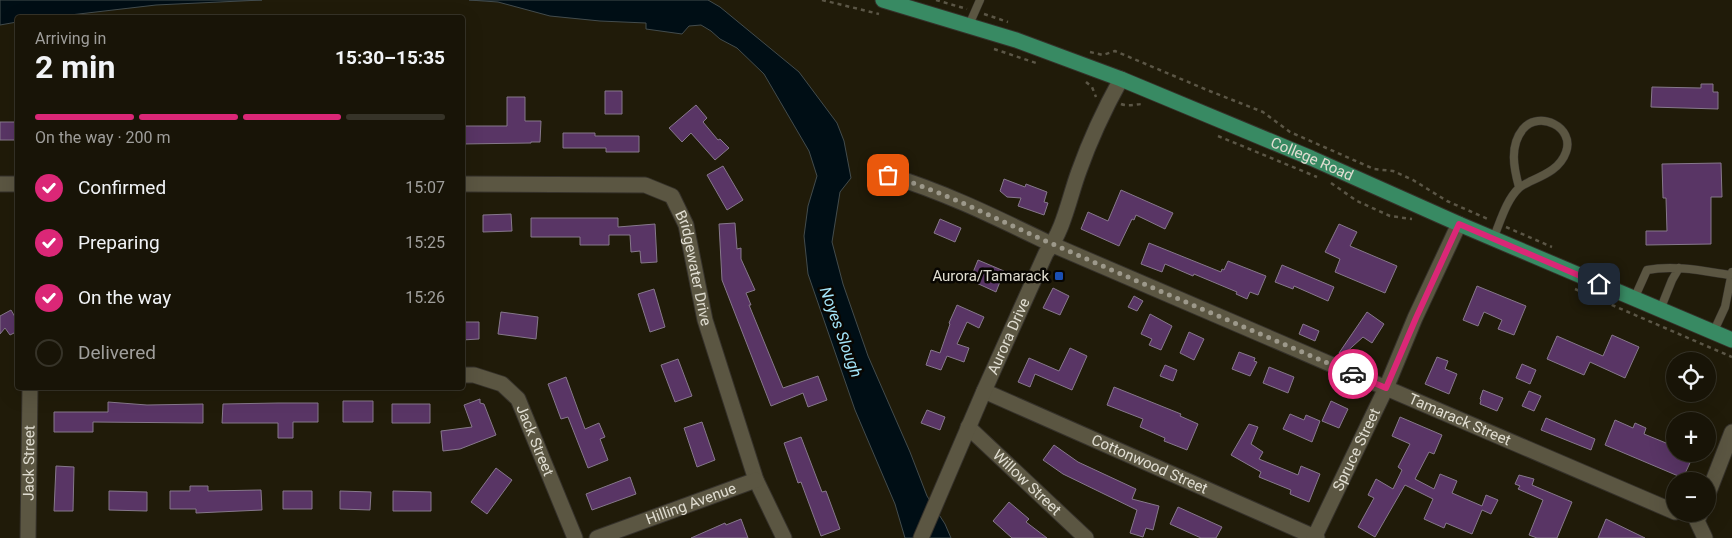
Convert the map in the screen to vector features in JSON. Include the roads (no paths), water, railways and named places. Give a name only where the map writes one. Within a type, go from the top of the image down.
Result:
[{"type":"main road","name":"College Road","points":[[883,0],[1016,40],[1121,79],[1311,158],[1493,239],[1732,340]]},
{"type":"street","name":"Aurora Drive","points":[[921,538],[968,427],[1046,253],[1053,245],[1060,229],[1080,170],[1109,101],[1121,79]]},
{"type":"street","name":"Tamarack Street","points":[[888,175],[972,207],[1053,245],[1666,508]]},
{"type":"street","points":[[0,184],[15,184]]},
{"type":"street","name":"Bridgewater Drive","points":[[465,184],[645,185],[672,196],[686,225],[705,320],[756,480],[784,538]]},
{"type":"street","name":"Spruce Street","points":[[1315,538],[1386,388],[1459,224]]},
{"type":"street","name":"Jack Street","points":[[465,374],[474,375],[502,384],[518,399],[575,538]]},
{"type":"street","name":"Jack Street","points":[[28,538],[30,390]]},
{"type":"street","name":"Cottonwood Street","points":[[984,391],[1315,538]]},
{"type":"street","name":"Willow Street","points":[[968,427],[1086,538]]},
{"type":"street","points":[[1716,473],[1732,432]]},
{"type":"street","name":"Hilling Avenue","points":[[597,538],[756,480]]},
{"type":"street","points":[[1699,522],[1705,538]]},
{"type":"lane","points":[[970,25],[980,0]]},
{"type":"lane","points":[[1493,239],[1508,205],[1519,187],[1561,164],[1567,150],[1568,138],[1554,124],[1537,121],[1528,124],[1517,139],[1514,153],[1514,170],[1519,187]]},
{"type":"lane","points":[[1634,299],[1647,270],[1663,267],[1731,274],[1725,307],[1713,333]]},
{"type":"lane","points":[[1660,310],[1679,268]]},
{"type":"water","points":[[0,0],[262,0],[156,5],[70,15],[15,15],[15,22],[0,25]]},
{"type":"water","name":"Noyes Slough","points":[[469,0],[708,0],[720,7],[799,72],[837,123],[844,141],[851,178],[840,192],[832,242],[843,284],[868,356],[927,496],[945,524],[951,538],[905,538],[895,504],[855,410],[808,274],[804,236],[808,206],[817,176],[809,151],[764,74],[737,48],[720,39],[701,25],[689,26],[682,34],[646,29],[646,23],[550,16],[498,2]]},
{"type":"place","name":"Aurora/Tamarack","points":[[1059,276]]}]
